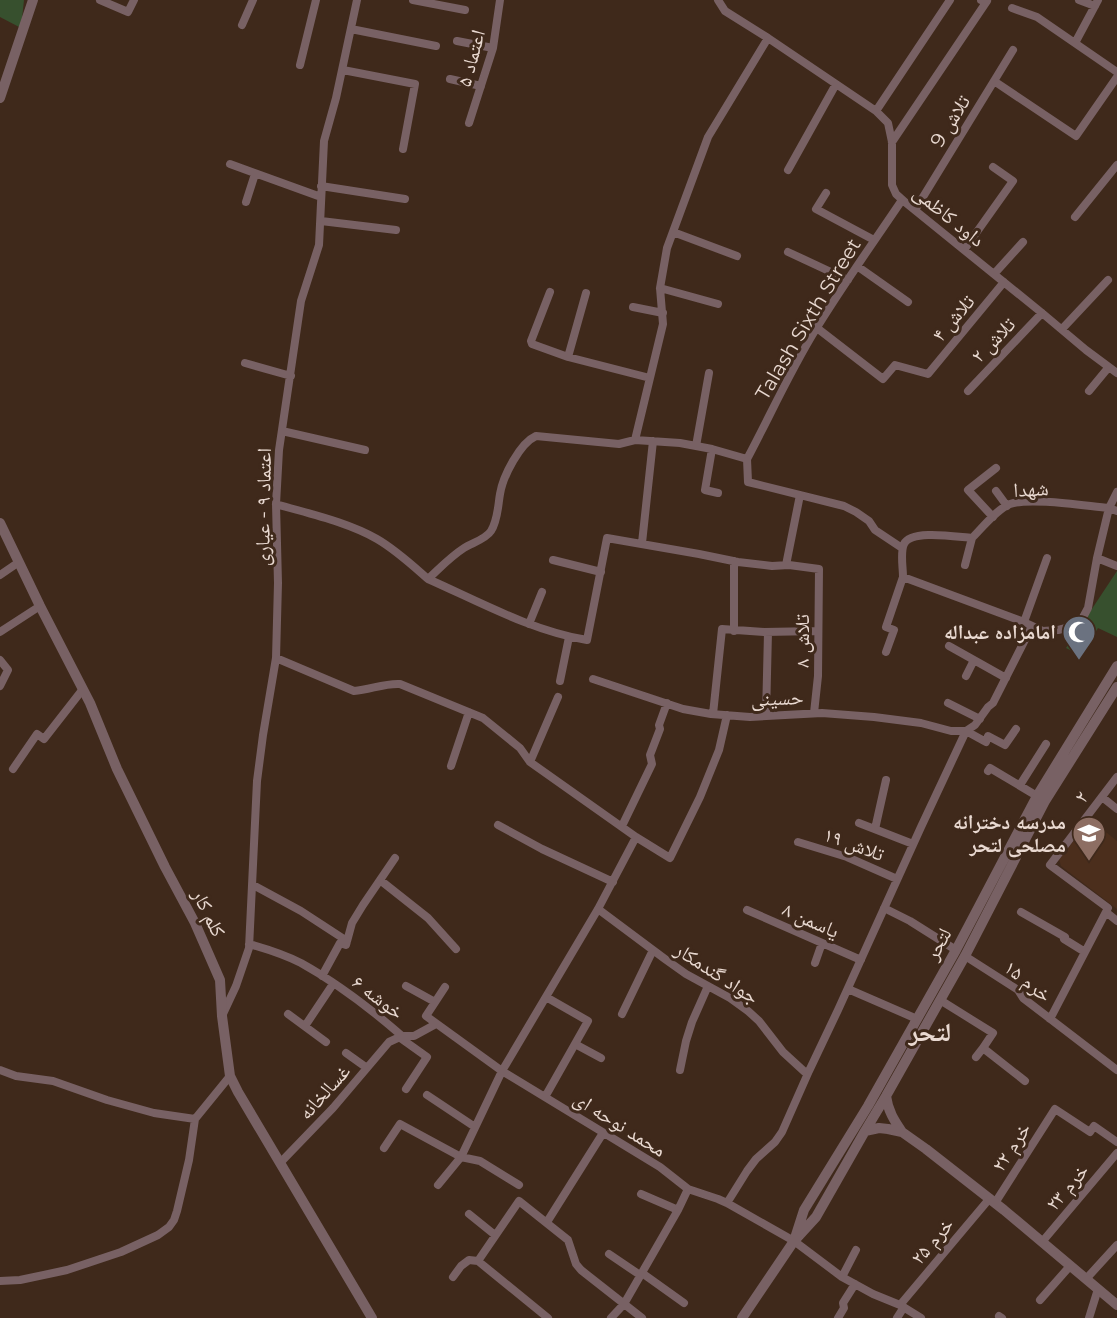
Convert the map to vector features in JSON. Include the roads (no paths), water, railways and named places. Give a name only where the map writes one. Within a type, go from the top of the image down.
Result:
[{"type":"street","points":[[0,98],[33,0]]},
{"type":"street","points":[[100,0],[128,12],[134,0]]},
{"type":"street","points":[[242,25],[253,0]]},
{"type":"street","points":[[300,65],[316,0]]},
{"type":"street","name":"اعتماد ۹ - عیاری","points":[[222,1016],[236,986],[249,948],[257,781],[276,658],[278,583],[276,504],[279,450],[300,309],[319,245],[326,132],[343,70],[357,0]]},
{"type":"street","points":[[413,0],[465,10]]},
{"type":"street","name":"اعتماد ۵","points":[[469,123],[493,48],[500,0]]},
{"type":"street","name":"داود کاظمی","points":[[718,0],[725,11],[876,111],[888,123],[892,142],[892,185],[902,200],[1117,373]]},
{"type":"street","points":[[876,111],[950,0]]},
{"type":"street","points":[[892,142],[987,1],[981,0]]},
{"type":"street","points":[[1075,44],[1096,3],[1079,0]]},
{"type":"street","points":[[1012,8],[1037,17],[1117,72]]},
{"type":"street","points":[[351,29],[436,46]]},
{"type":"street","points":[[635,440],[663,324],[660,288],[667,248],[708,136],[768,38]]},
{"type":"street","points":[[457,41],[493,48]]},
{"type":"street","name":"تلاش 9","points":[[915,210],[1013,50]]},
{"type":"street","points":[[343,70],[415,84],[403,149]]},
{"type":"street","points":[[994,81],[1076,136],[1117,77]]},
{"type":"street","points":[[450,79],[481,86]]},
{"type":"street","points":[[788,170],[836,84]]},
{"type":"street","points":[[230,164],[321,197]]},
{"type":"street","points":[[1075,217],[1117,165]]},
{"type":"street","points":[[964,250],[1013,182],[993,167]]},
{"type":"street","points":[[246,202],[255,174]]},
{"type":"street","points":[[321,186],[405,199]]},
{"type":"street","points":[[826,193],[816,209],[874,240]]},
{"type":"street","name":"Talash Sixth Street","points":[[747,459],[816,328],[902,200]]},
{"type":"street","points":[[321,220],[396,230]]},
{"type":"street","points":[[673,232],[737,256]]},
{"type":"street","points":[[994,274],[1023,242]]},
{"type":"street","points":[[788,252],[848,280]]},
{"type":"street","points":[[857,266],[908,302]]},
{"type":"street","points":[[1062,329],[1108,280]]},
{"type":"street","name":"تلاش ۴","points":[[816,328],[883,379],[895,365],[928,374],[1004,282]]},
{"type":"street","points":[[660,288],[718,304]]},
{"type":"street","points":[[550,292],[531,343],[568,357],[650,378]]},
{"type":"street","points":[[568,357],[586,293]]},
{"type":"street","points":[[633,307],[663,313]]},
{"type":"street","name":"تلاش ۲","points":[[968,391],[1042,313]]},
{"type":"street","points":[[245,363],[291,376]]},
{"type":"street","points":[[1089,391],[1108,368]]},
{"type":"street","points":[[696,446],[709,374]]},
{"type":"street","points":[[282,431],[365,450]]},
{"type":"street","points":[[429,579],[446,561],[484,538],[491,531],[503,481],[523,446],[536,436],[619,444],[635,440],[680,443],[747,459],[748,482],[844,506],[869,521],[875,530],[902,548]]},
{"type":"street","points":[[642,543],[654,441]]},
{"type":"street","points":[[711,449],[705,490],[718,493]]},
{"type":"street","points":[[993,518],[968,490],[996,468]]},
{"type":"street","points":[[996,491],[1007,506]]},
{"type":"street","points":[[903,577],[1043,631],[1070,627],[1081,621],[1088,609],[1097,558],[1117,492]]},
{"type":"street","points":[[276,504],[345,525],[376,538],[429,579],[529,624],[569,637],[588,640],[607,538],[734,561],[772,566],[786,565],[800,495]]},
{"type":"street","name":"شهدا","points":[[972,538],[1007,506],[1018,502],[1032,501],[1113,510]]},
{"type":"street","name":"کلم کار","points":[[0,523],[90,703],[117,770],[195,923],[220,980],[230,1076],[372,1318]]},
{"type":"street","points":[[886,652],[894,630],[886,627],[903,577],[902,548],[904,541],[916,535],[972,538],[965,565]]},
{"type":"street","points":[[727,1203],[747,1170],[782,1132],[966,731],[975,725],[993,703],[1006,678],[1028,624],[1047,558]]},
{"type":"street","points":[[1097,558],[1117,566]]},
{"type":"street","points":[[553,560],[601,572]]},
{"type":"street","points":[[734,561],[734,631]]},
{"type":"street","points":[[0,575],[19,562]]},
{"type":"street","name":"تلاش ۸","points":[[786,565],[819,569],[818,676],[814,713]]},
{"type":"street","points":[[529,624],[542,592]]},
{"type":"street","points":[[0,632],[40,606]]},
{"type":"street","points":[[713,714],[722,629],[768,632],[818,631]]},
{"type":"street","points":[[766,716],[768,632]]},
{"type":"street","points":[[560,681],[569,637]]},
{"type":"street","points":[[950,646],[1006,678]]},
{"type":"street","points":[[276,658],[354,691],[391,683],[400,684],[483,718],[520,748],[530,762],[636,837],[670,858],[700,797],[719,750],[728,715]]},
{"type":"street","points":[[0,660],[8,670],[0,686]]},
{"type":"street","points":[[966,676],[974,660]]},
{"type":"street","name":"لتحر","points":[[742,1318],[794,1241],[816,1217],[886,1096],[940,1000],[1037,796],[1114,688],[1117,666]]},
{"type":"street","name":"حسینی","points":[[593,679],[683,709],[713,714],[750,717],[835,713],[874,717],[921,723],[951,731],[966,731],[986,741],[988,736],[1005,745],[1016,729]]},
{"type":"street","points":[[13,769],[37,734],[44,739],[83,689]]},
{"type":"street","points":[[530,762],[558,697]]},
{"type":"street","points":[[622,826],[652,764],[651,755],[667,703]]},
{"type":"street","points":[[948,703],[980,719]]},
{"type":"street","points":[[451,766],[469,712]]},
{"type":"street","name":"لتحر","points":[[794,1241],[804,1210],[868,1106],[917,1019],[961,953],[1077,739]]},
{"type":"street","points":[[1020,785],[1046,744]]},
{"type":"street","points":[[988,771],[990,768],[1037,796]]},
{"type":"street","name":"۲","points":[[1106,912],[1108,908],[1050,865],[1117,777]]},
{"type":"street","points":[[875,829],[886,780]]},
{"type":"street","points":[[1102,797],[1117,809]]},
{"type":"street","points":[[860,823],[913,844]]},
{"type":"street","points":[[498,825],[542,849],[613,882]]},
{"type":"street","points":[[438,1185],[461,1157],[502,1071],[598,909],[636,837]]},
{"type":"street","name":"تلاش ۱۹","points":[[798,842],[847,857],[897,879]]},
{"type":"street","points":[[322,976],[340,943],[345,945],[352,922],[395,858]]},
{"type":"street","points":[[380,880],[428,918],[456,949]]},
{"type":"street","points":[[253,885],[301,911],[347,941]]},
{"type":"street","name":"خرم ۱۵","points":[[884,908],[910,921],[1018,990],[1023,998],[1117,1070]]},
{"type":"street","name":"جواد گندمکار","points":[[598,909],[686,974],[730,998],[748,1011],[759,1021],[783,1052],[807,1074]]},
{"type":"street","name":"یاسمن ۸","points":[[747,910],[861,960]]},
{"type":"street","points":[[1021,912],[1086,952]]},
{"type":"street","points":[[1050,1019],[1106,912],[1117,921]]},
{"type":"street","points":[[815,963],[822,943]]},
{"type":"street","name":"خوشه ۶","points":[[249,944],[274,951],[322,976],[355,998],[427,1057],[406,1089]]},
{"type":"street","points":[[622,1014],[653,950]]},
{"type":"street","points":[[305,1026],[333,984]]},
{"type":"street","points":[[406,986],[435,1002]]},
{"type":"street","points":[[680,1070],[692,1022],[708,986]]},
{"type":"street","points":[[401,1036],[414,1036],[436,1024],[426,1016],[445,987]]},
{"type":"street","points":[[848,989],[917,1019]]},
{"type":"street","points":[[545,1097],[588,1021],[546,997]]},
{"type":"street","points":[[940,1000],[993,1033],[976,1057]]},
{"type":"street","points":[[288,1014],[326,1042]]},
{"type":"street","name":"محمد نوحه ای","points":[[436,1024],[502,1071],[660,1167],[688,1189],[727,1203],[794,1241],[842,1277],[873,1294],[902,1306],[921,1318]]},
{"type":"street","name":"غسالخانه","points":[[280,1163],[333,1108],[389,1042],[401,1036]]},
{"type":"street","points":[[575,1044],[601,1058]]},
{"type":"street","points":[[983,1048],[1025,1081]]},
{"type":"street","points":[[346,1053],[367,1068]]},
{"type":"street","points":[[0,1070],[16,1076],[53,1081],[107,1100],[154,1113],[195,1119]]},
{"type":"street","points":[[0,1281],[20,1280],[67,1269],[121,1252],[158,1235],[169,1227],[177,1211],[189,1160],[195,1119],[230,1076]]},
{"type":"street","points":[[427,1095],[475,1127]]},
{"type":"street","points":[[886,1096],[891,1117],[902,1132],[992,1201],[1117,1305]]},
{"type":"street","name":"خرم ۲۲","points":[[992,1201],[1055,1109],[1090,1132],[1094,1125],[1117,1142]]},
{"type":"street","points":[[384,1148],[400,1124],[461,1157],[480,1161],[519,1185]]},
{"type":"street","points":[[865,1131],[879,1128],[902,1132]]},
{"type":"street","points":[[547,1222],[603,1133]]},
{"type":"street","name":"خرم ۲۳","points":[[1042,1242],[1117,1153]]},
{"type":"street","points":[[611,1318],[624,1304],[688,1189]]},
{"type":"street","points":[[641,1194],[678,1210]]},
{"type":"street","points":[[478,1261],[519,1201],[568,1240],[576,1264],[581,1270],[642,1318]]},
{"type":"street","name":"خرم ۲۵","points":[[897,1318],[902,1306],[992,1201]]},
{"type":"street","points":[[469,1214],[495,1235]]},
{"type":"street","points":[[1086,1279],[1117,1245]]},
{"type":"street","points":[[842,1277],[856,1250]]},
{"type":"street","points":[[609,1254],[684,1303]]},
{"type":"street","points":[[453,1277],[469,1260],[478,1261],[548,1318]]},
{"type":"street","points":[[1041,1300],[1070,1266]]},
{"type":"street","points":[[838,1318],[844,1308],[843,1303],[855,1284]]},
{"type":"street","points":[[1089,1318],[1098,1289]]},
{"type":"place","name":"امامزاده عبداله","points":[[1079,661]]},
{"type":"place","name":"مدرسه دخترانه مصلحی لتحر","points":[[1089,862]]},
{"type":"district","name":"لتحر","points":[[930,1032]]}]
